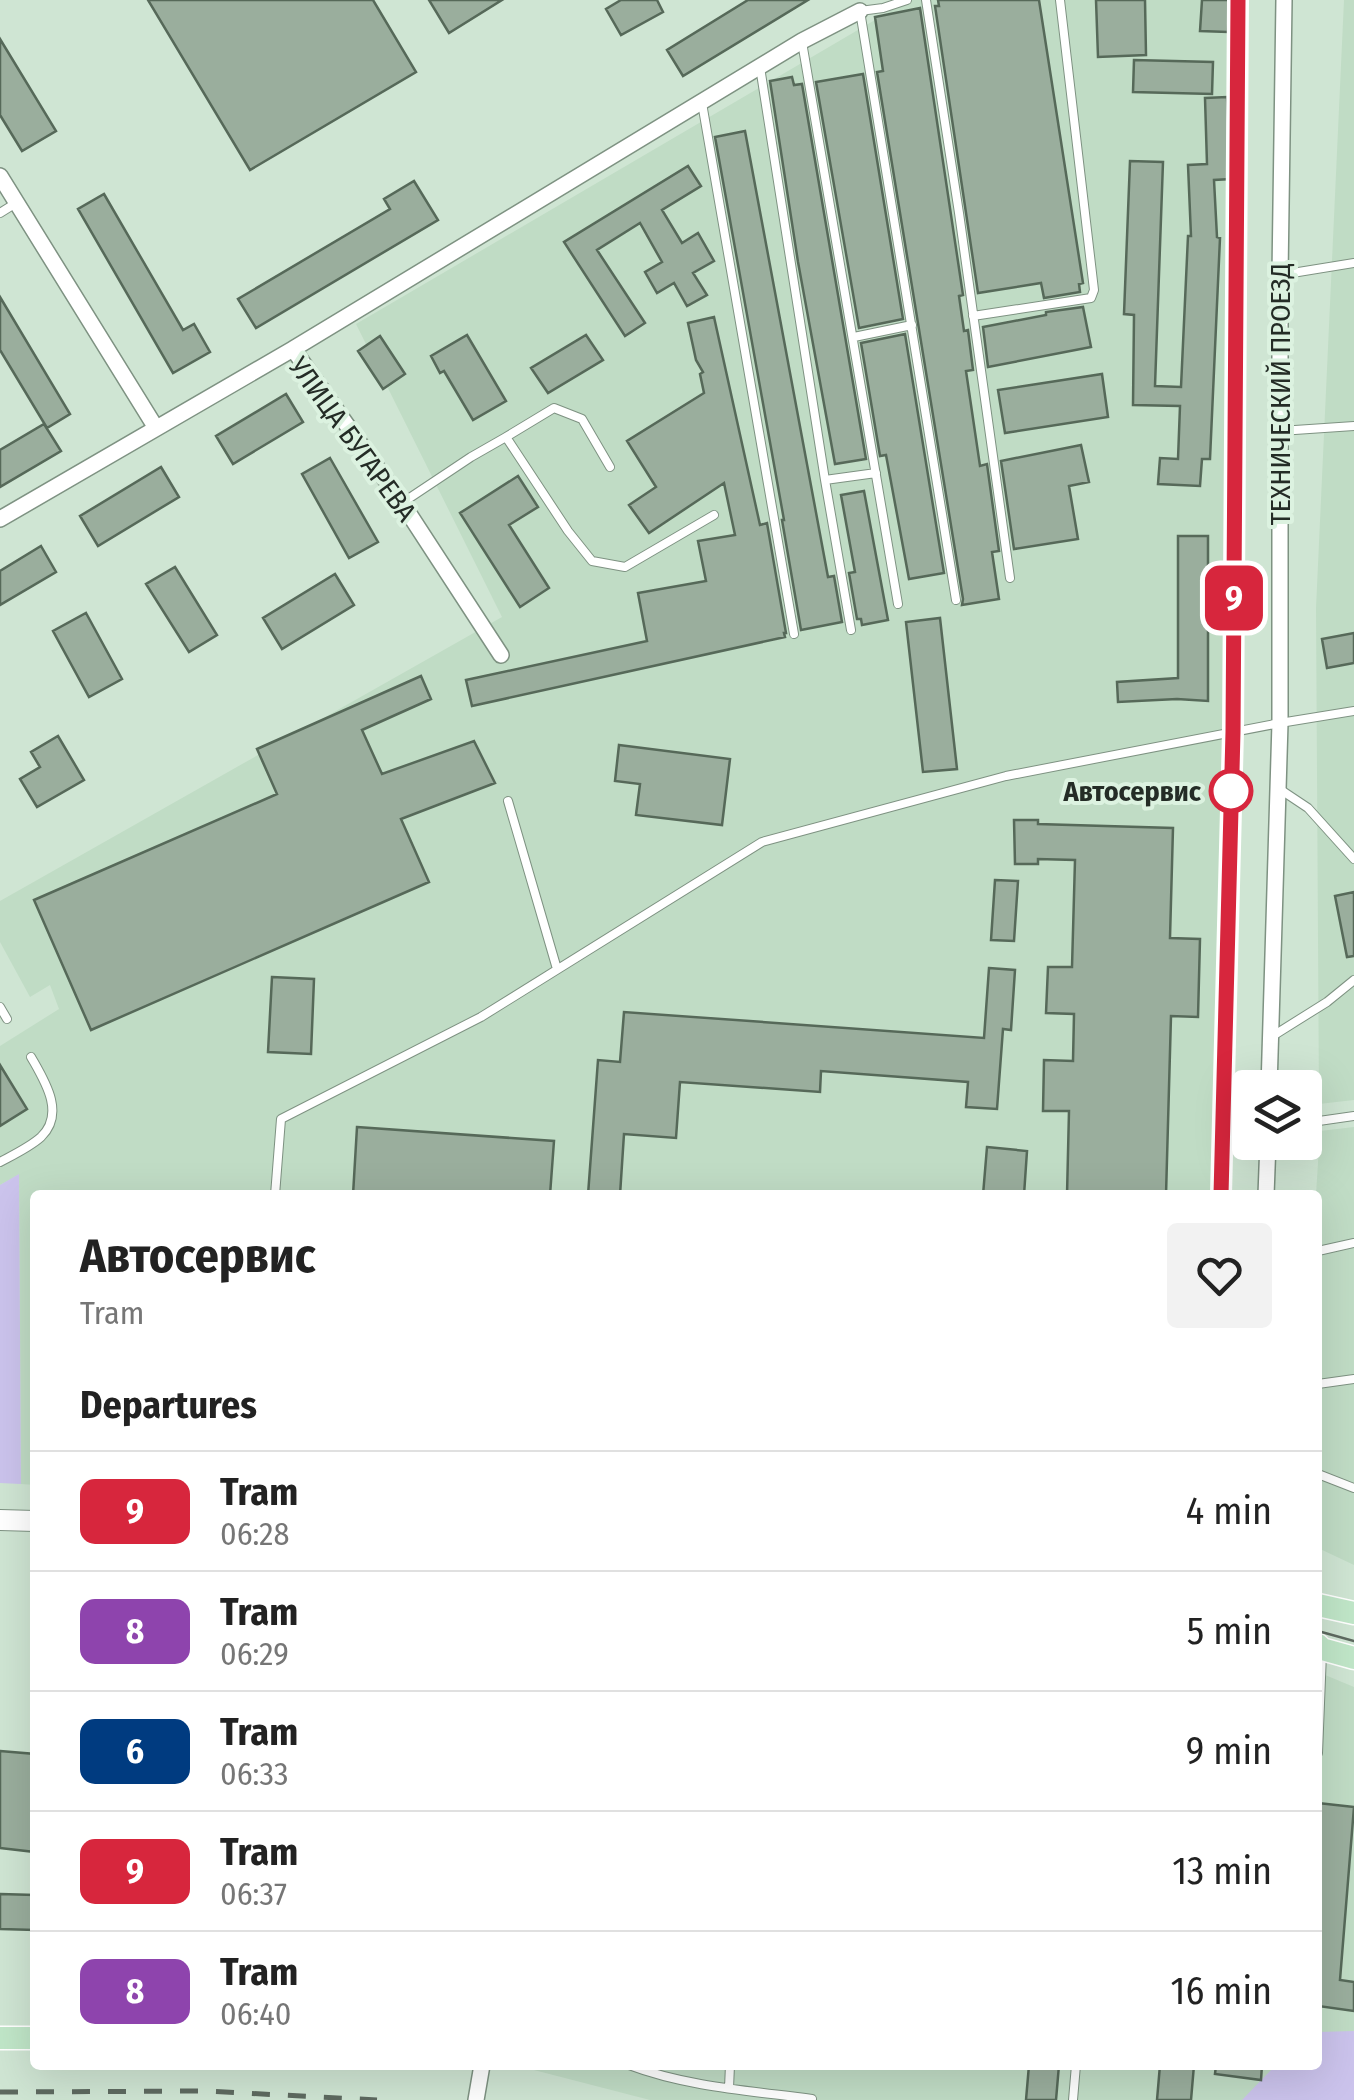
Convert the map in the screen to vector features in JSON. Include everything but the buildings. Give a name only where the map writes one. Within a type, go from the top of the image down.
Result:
[{"type":"main road","points":[[0,1520],[30,1522]]},
{"type":"main road","points":[[1322,1606],[1354,1612]]},
{"type":"main road","points":[[1322,1648],[1354,1658]]},
{"type":"main road","points":[[0,2038],[30,2038]]},
{"type":"street","name":"ТЕХНИЧЕСКИЙ ПРОЕЗД","points":[[1270,1070],[1280,723],[1284,0]]},
{"type":"street","points":[[293,348],[802,41],[860,11]]},
{"type":"street","points":[[0,176],[156,428]]},
{"type":"street","name":"УЛИЦА БУГАРЕВА","points":[[0,519],[293,348],[402,503],[501,655]]},
{"type":"street","points":[[1266,1190],[1267,1160]]},
{"type":"street","points":[[476,2100],[481,2070]]},
{"type":"lane","points":[[908,0],[860,11],[956,600]]},
{"type":"lane","points":[[926,0],[1010,578]]},
{"type":"lane","points":[[974,316],[1092,298],[1060,0]]},
{"type":"lane","points":[[802,41],[898,604]]},
{"type":"lane","points":[[760,67],[851,630]]},
{"type":"lane","points":[[702,103],[794,634]]},
{"type":"lane","points":[[0,213],[16,203]]},
{"type":"lane","points":[[1280,275],[1354,262]]},
{"type":"lane","points":[[854,337],[912,325]]},
{"type":"lane","points":[[402,503],[554,408],[582,419],[610,467]]},
{"type":"lane","points":[[1280,431],[1354,426]]},
{"type":"lane","points":[[506,437],[592,561],[625,567],[714,515]]},
{"type":"lane","points":[[825,480],[876,473]]},
{"type":"lane","points":[[275,1190],[281,1119],[481,1017],[762,842],[1006,776],[1354,711]]},
{"type":"lane","points":[[1278,788],[1308,808],[1354,859]]},
{"type":"lane","points":[[508,801],[557,969]]},
{"type":"lane","points":[[1271,1037],[1354,980]]},
{"type":"lane","points":[[0,1007],[7,1018]]},
{"type":"lane","points":[[0,1162],[42,1136],[49,1124],[49,1088],[31,1057]]},
{"type":"lane","points":[[1322,1121],[1354,1116]]},
{"type":"lane","points":[[1322,1250],[1354,1243]]},
{"type":"lane","points":[[1322,1383],[1354,1379]]},
{"type":"lane","points":[[1322,1476],[1354,1488]]},
{"type":"lane","points":[[643,2070],[812,2100]]},
{"type":"lane","points":[[729,2088],[730,2070]]},
{"type":"lane","points":[[1073,2100],[1076,2070]]},
{"type":"shaded area","points":[[909,0],[1233,0],[1228,746],[1210,1190],[30,1190],[30,1485],[21,1484],[19,1175],[0,1185],[0,1046],[59,1009],[50,985],[30,997],[0,942],[0,901],[502,617],[356,324]]},
{"type":"shaded area","points":[[1344,0],[1354,0],[1354,1100],[1322,1104],[1316,608]]},
{"type":"shaded area","points":[[1354,1127],[1354,1565],[1322,1550],[1322,1190],[1316,1190],[1322,1131]]},
{"type":"shaded area","points":[[19,1174],[21,1484],[0,1483],[0,1185]]},
{"type":"shaded area","points":[[1322,1674],[1354,1687],[1354,2100],[650,2100],[534,2070],[1322,2070]]},
{"type":"shaded area","points":[[1354,2031],[1354,2100],[1242,2100],[1271,2070],[1322,2070],[1322,2032]]},
{"type":"tram line","points":[[1221,1190],[1233,732],[1237,0]]},
{"type":"tram line","name":"9","points":[[1221,1190],[1233,732],[1238,0]]},
{"type":"tram line","points":[[1322,1632],[1354,1641]]},
{"type":"railway","points":[[0,2092],[205,2091],[377,2100]]},
{"type":"place","name":"Автосервис","points":[[1231,791]]}]
